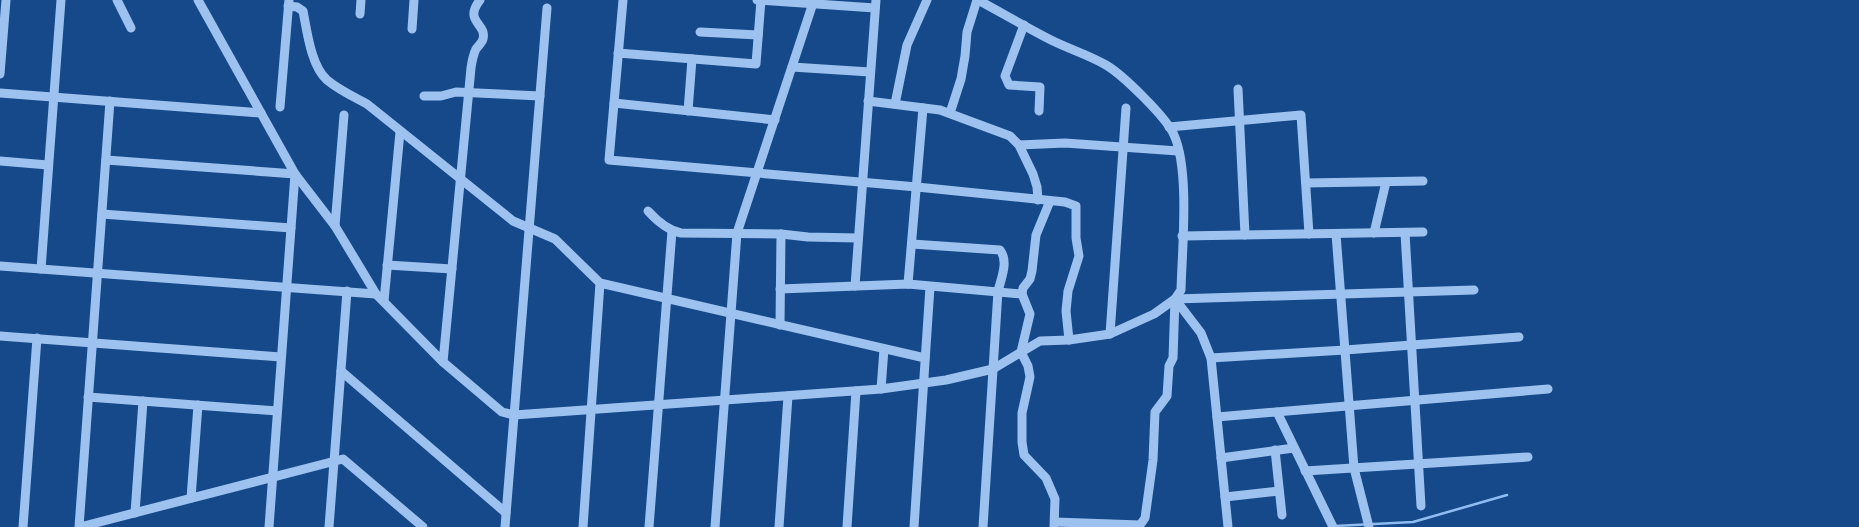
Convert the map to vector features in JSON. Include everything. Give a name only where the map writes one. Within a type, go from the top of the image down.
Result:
[{"type":"street","points":[[0,74],[6,0]]},
{"type":"street","points":[[41,269],[61,0]]},
{"type":"street","points":[[117,0],[131,28]]},
{"type":"street","points":[[198,0],[295,174],[335,226],[376,294],[443,362],[502,412],[514,415],[881,389],[946,380],[993,369],[1040,341],[1068,340],[1110,334],[1154,314],[1175,299],[1181,290],[1183,186],[1174,135],[1148,102],[1107,66],[977,0],[967,32],[966,56],[961,79],[950,113]]},
{"type":"street","points":[[360,14],[361,0]]},
{"type":"street","points":[[412,29],[414,0]]},
{"type":"street","points":[[443,362],[473,56],[483,40],[482,28],[476,22],[474,15],[475,7],[480,0]]},
{"type":"street","points":[[623,0],[609,160],[917,187],[1064,202],[1076,206],[1076,238],[1079,256],[1068,291],[1066,311],[1068,340]]},
{"type":"street","points":[[756,0],[876,4],[855,286]]},
{"type":"street","points":[[618,53],[756,64],[761,0]]},
{"type":"street","points":[[895,104],[907,45],[927,0]]},
{"type":"street","points":[[715,527],[737,233],[814,2]]},
{"type":"street","points":[[280,107],[289,3],[303,11],[308,36],[318,68],[326,79],[367,104],[512,221],[555,239],[600,283],[925,358]]},
{"type":"street","points":[[505,527],[547,8]]},
{"type":"street","points":[[1024,25],[1005,76],[1009,85],[1040,88],[1038,111]]},
{"type":"street","points":[[700,32],[758,36]]},
{"type":"street","points":[[688,111],[692,59]]},
{"type":"street","points":[[792,67],[870,72]]},
{"type":"street","points":[[1238,89],[1245,235]]},
{"type":"street","points":[[424,96],[441,96],[456,92],[469,92],[540,96]]},
{"type":"street","points":[[0,93],[261,113]]},
{"type":"street","points":[[868,101],[950,113],[1010,136],[1020,145],[1033,174],[1038,200]]},
{"type":"street","points":[[110,102],[79,527],[344,459],[423,527]]},
{"type":"street","points":[[614,103],[775,120]]},
{"type":"street","points":[[908,284],[923,108]]},
{"type":"street","points":[[1110,334],[1126,108]]},
{"type":"street","points":[[335,226],[344,115]]},
{"type":"street","points":[[1169,127],[1301,116],[1309,234]]},
{"type":"street","points":[[384,301],[400,132]]},
{"type":"street","points":[[1020,145],[1064,144],[1178,150]]},
{"type":"street","points":[[106,160],[295,174]]},
{"type":"street","points":[[0,161],[48,165]]},
{"type":"street","points":[[268,527],[295,174]]},
{"type":"street","points":[[1306,183],[1423,181]]},
{"type":"street","points":[[1374,233],[1386,182]]},
{"type":"street","points":[[1050,201],[1036,235],[1032,271],[1022,294],[1030,314],[1021,352],[1028,366],[1030,376],[1022,413],[1022,449],[1024,455],[1046,478],[1055,499],[1054,525],[1140,525],[1144,518],[1153,460],[1156,412],[1166,396],[1169,366],[1173,358],[1175,299]]},
{"type":"street","points":[[648,211],[655,219],[672,231],[681,233],[781,234],[808,237],[858,238]]},
{"type":"street","points":[[102,214],[291,228]]},
{"type":"street","points":[[649,527],[672,231]]},
{"type":"street","points":[[1405,232],[1422,506]]},
{"type":"street","points":[[1182,236],[1423,232]]},
{"type":"street","points":[[780,325],[781,234]]},
{"type":"street","points":[[1336,234],[1354,468],[1369,527]]},
{"type":"street","points":[[912,244],[1000,250],[1004,257],[998,291],[984,527]]},
{"type":"street","points":[[387,265],[452,269]]},
{"type":"street","points":[[0,266],[376,294]]},
{"type":"street","points":[[583,527],[600,283]]},
{"type":"street","points":[[780,289],[908,284],[1022,294]]},
{"type":"street","points":[[914,527],[930,287]]},
{"type":"street","points":[[1175,299],[1474,290]]},
{"type":"street","points":[[329,527],[347,291]]},
{"type":"street","points":[[1175,299],[1201,333],[1211,358],[1228,527]]},
{"type":"street","points":[[0,336],[281,357]]},
{"type":"street","points":[[1211,358],[1519,337]]},
{"type":"street","points":[[23,527],[37,338]]},
{"type":"street","points":[[881,389],[884,348]]},
{"type":"street","points":[[341,371],[506,513]]},
{"type":"street","points":[[1217,417],[1548,389]]},
{"type":"street","points":[[847,527],[856,391]]},
{"type":"street","points":[[779,527],[788,396]]},
{"type":"street","points":[[88,397],[277,411]]},
{"type":"street","points":[[135,513],[143,401]]},
{"type":"street","points":[[192,498],[198,405]]},
{"type":"street","points":[[1277,412],[1333,527]]},
{"type":"street","points":[[1221,458],[1294,448]]},
{"type":"street","points":[[1275,450],[1282,515]]},
{"type":"street","points":[[1305,471],[1528,457]]},
{"type":"street","points":[[1225,497],[1279,491]]},
{"type":"waterway","points":[[1335,526],[1413,522],[1507,495]]}]
